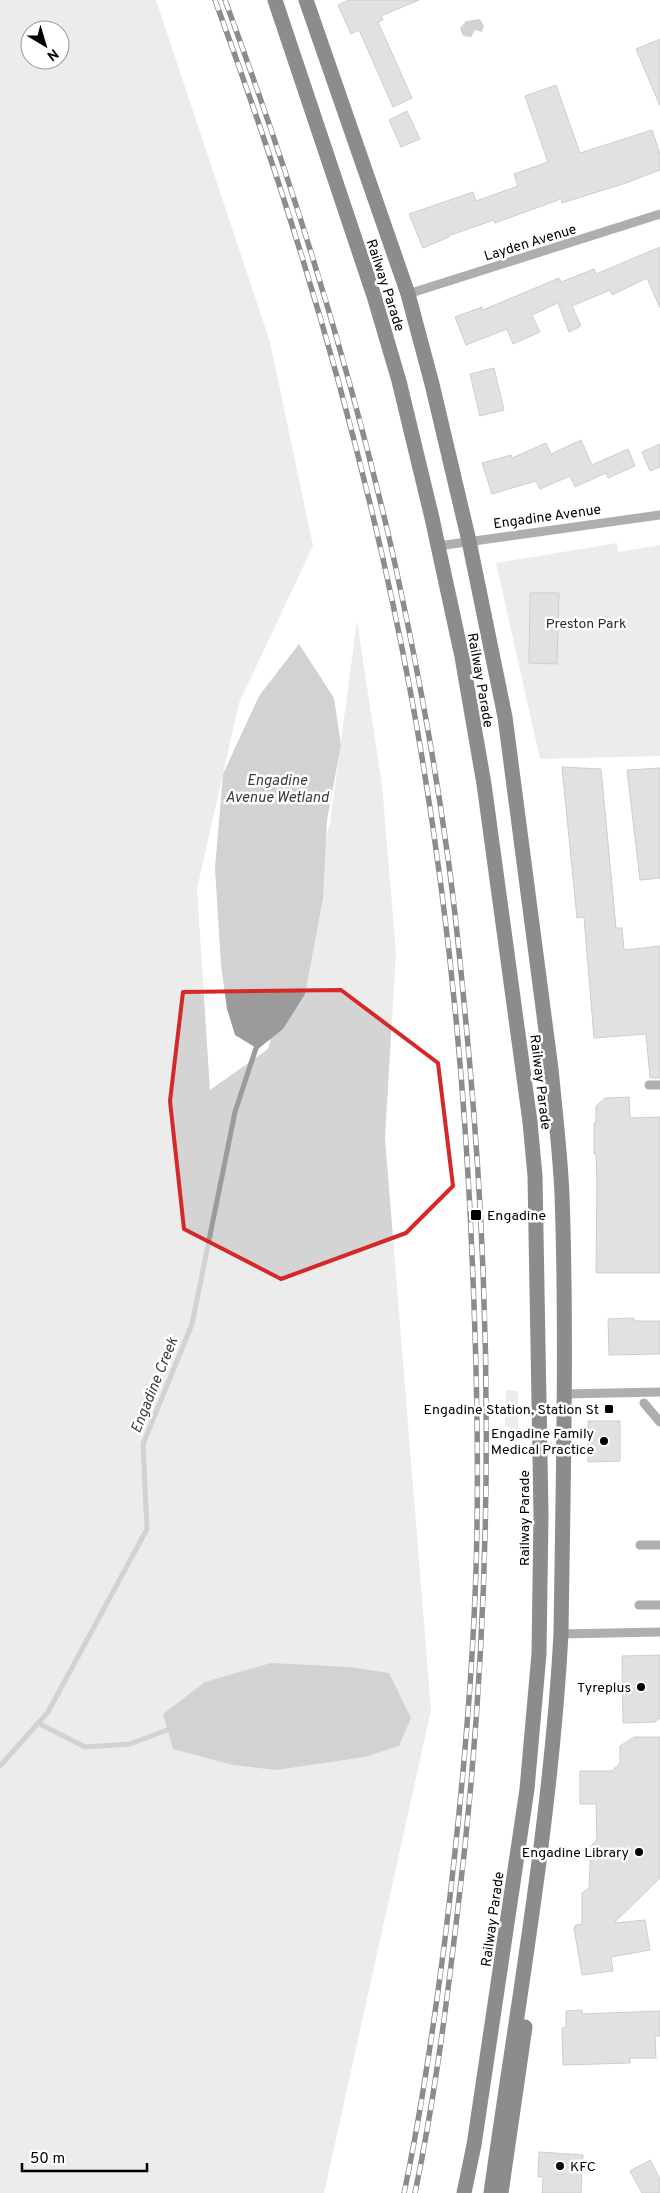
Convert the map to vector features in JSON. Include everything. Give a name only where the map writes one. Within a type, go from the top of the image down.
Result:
[{"type":"highway","name":"Railway Parade","points":[[275,0],[399,381],[438,546],[462,657],[484,784],[530,1122],[535,1176],[541,1514],[539,1654],[527,1789],[476,2135],[464,2193]]},
{"type":"highway","name":"Railway Parade","points":[[306,0],[408,294],[432,384],[469,540],[505,717],[551,1069],[562,1192],[563,1394],[561,1634],[558,1688],[546,1807],[491,2193]]},
{"type":"highway","points":[[501,2193],[529,1998],[528,1933]]},
{"type":"street","name":"Layden Avenue","points":[[408,294],[660,214]]},
{"type":"street","name":"Engadine Avenue","points":[[438,546],[469,540],[660,515]]},
{"type":"street","points":[[649,1085],[660,1085]]},
{"type":"street","points":[[563,1394],[660,1392]]},
{"type":"street","points":[[644,1404],[660,1422]]},
{"type":"street","points":[[640,1545],[660,1545]]},
{"type":"street","points":[[639,1605],[660,1605]]},
{"type":"street","points":[[561,1634],[660,1632]]},
{"type":"highlighted area","points":[[341,990],[438,1063],[453,1186],[406,1233],[281,1279],[184,1229],[170,1101],[183,992]]},
{"type":"green space","points":[[0,0],[156,0],[270,342],[313,546],[239,703],[197,889],[210,1090],[268,1049],[330,823],[357,621],[382,785],[396,952],[385,1138],[431,1710],[324,2193],[0,2193]]},
{"type":"green space","name":"Preston Park","points":[[617,543],[618,552],[660,545],[660,756],[540,759],[496,563]]},
{"type":"green space","points":[[506,1390],[518,1391],[518,1430],[505,1426]]},
{"type":"water","points":[[480,19],[484,26],[482,32],[475,30],[471,37],[463,36],[460,28],[466,21]]},
{"type":"water","name":"Engadine Avenue Wetland","points":[[299,644],[334,698],[341,745],[327,820],[323,898],[305,994],[283,1029],[258,1049],[235,1035],[227,1009],[221,965],[215,868],[223,774],[259,696]]},
{"type":"water","points":[[271,1663],[349,1667],[389,1673],[411,1718],[399,1746],[364,1757],[277,1770],[233,1765],[173,1749],[163,1714],[205,1682]]},
{"type":"building","points":[[348,0],[419,0],[381,16],[383,20],[378,22],[412,98],[393,107],[359,30],[351,34],[338,5]]},
{"type":"building","points":[[660,39],[660,106],[636,49]]},
{"type":"building","points":[[556,85],[580,153],[652,130],[660,154],[660,170],[562,203],[561,199],[495,223],[494,220],[448,236],[423,248],[409,214],[473,192],[476,201],[518,186],[514,174],[548,162],[525,96]]},
{"type":"building","points":[[407,111],[420,139],[401,147],[389,120]]},
{"type":"building","points":[[660,247],[660,308],[647,278],[612,295],[610,290],[572,306],[581,326],[569,332],[558,303],[532,315],[540,332],[513,344],[507,329],[466,345],[455,317],[482,307],[483,310],[559,278],[561,282],[594,269],[596,274]]},
{"type":"building","points":[[494,368],[504,410],[480,416],[470,374]]},
{"type":"building","points":[[581,440],[592,465],[628,449],[635,466],[608,478],[606,473],[575,487],[570,476],[540,489],[536,481],[492,494],[482,463],[511,455],[512,458],[546,443],[551,454]]},
{"type":"building","points":[[660,444],[660,467],[650,471],[642,452]]},
{"type":"building","points":[[530,593],[559,593],[557,664],[529,663]]},
{"type":"building","points":[[562,767],[601,769],[616,928],[622,928],[624,950],[660,946],[660,1078],[650,1078],[646,1034],[594,1038],[584,917],[577,918]]},
{"type":"building","points":[[660,768],[660,878],[640,880],[627,770]]},
{"type":"building","points":[[629,1097],[630,1118],[660,1117],[660,1273],[596,1273],[597,1181],[596,1154],[594,1154],[594,1123],[596,1123],[596,1106],[605,1098]]},
{"type":"building","points":[[634,1318],[634,1321],[660,1321],[660,1354],[609,1355],[608,1319]]},
{"type":"building","name":"Engadine Family Medical Practice","points":[[588,1421],[620,1421],[620,1461],[588,1462]]},
{"type":"building","name":"Tyreplus","points":[[660,1655],[660,1718],[655,1722],[623,1723],[622,1656]]},
{"type":"building","points":[[634,1737],[660,1737],[660,1878],[614,1923],[645,1920],[650,1950],[611,1957],[613,1971],[582,1975],[574,1928],[576,1925],[582,1924],[582,1893],[589,1888],[591,1846],[597,1840],[596,1804],[580,1804],[580,1771],[612,1771],[620,1763],[620,1746]]},
{"type":"building","points":[[582,2010],[582,2014],[660,2011],[660,2036],[655,2036],[656,2058],[630,2058],[630,2063],[563,2065],[562,2028],[566,2027],[566,2011]]},
{"type":"building","name":"KFC","points":[[539,2152],[583,2155],[581,2193],[542,2193],[543,2177],[538,2177]]},
{"type":"building","points":[[650,2160],[660,2179],[660,2193],[642,2193],[630,2171]]},
{"type":"waterway","name":"Engadine Creek","points":[[0,1766],[48,1712],[147,1529],[143,1444],[192,1324],[235,1112],[258,1042]]},
{"type":"waterway","points":[[38,1723],[85,1747],[130,1744],[167,1730]]},
{"type":"railway","points":[[215,0],[246,86],[303,259],[352,434],[374,522],[412,700],[424,772],[445,916],[460,1061],[470,1206],[476,1352],[477,1497],[472,1662],[465,1755],[445,1939],[427,2066],[404,2193]]},
{"type":"railway","points":[[225,0],[273,135],[317,270],[356,407],[391,546],[422,695],[441,807],[457,927],[470,1067],[478,1173],[486,1386],[483,1597],[469,1810],[457,1916],[439,2055],[415,2193]]},
{"type":"place","name":"Engadine","points":[[476,1215]]},
{"type":"place","name":"Engadine Station, Station St","points":[[609,1409]]},
{"type":"place","name":"Engadine Family Medical Practice","points":[[604,1441]]},
{"type":"place","name":"Tyreplus","points":[[641,1687]]},
{"type":"place","name":"Engadine Library","points":[[639,1852]]},
{"type":"place","name":"KFC","points":[[560,2166]]}]
